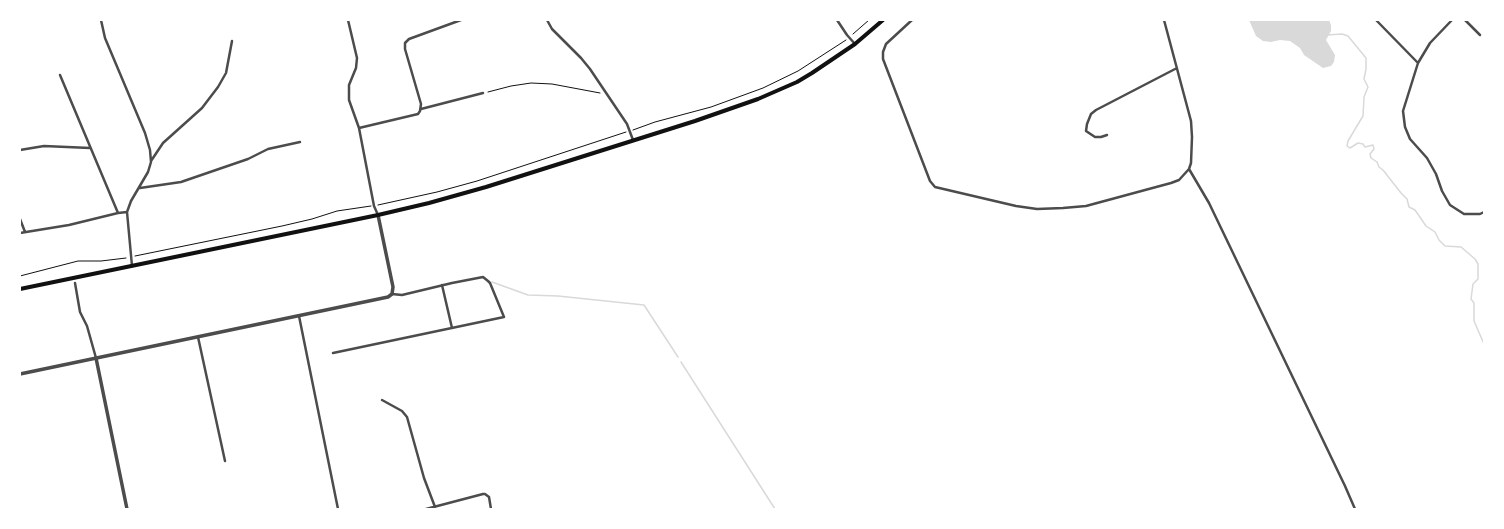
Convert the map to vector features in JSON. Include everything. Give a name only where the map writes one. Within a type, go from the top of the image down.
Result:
[{"type":"main road","points":[[20,288],[378,214],[472,191],[729,110],[776,92],[812,73],[855,44],[883,20]]},
{"type":"street","points":[[101,20],[108,45],[147,139],[151,162]]},
{"type":"street","points":[[20,374],[388,298],[392,294],[393,287],[378,214],[374,206],[359,128],[349,100],[349,85],[356,68],[357,58],[348,20]]},
{"type":"street","points":[[421,109],[405,49],[405,43],[409,39],[461,20]]},
{"type":"street","points":[[547,20],[552,29],[585,63],[627,124],[633,140]]},
{"type":"street","points":[[837,20],[846,35],[855,44]]},
{"type":"street","points":[[912,20],[886,44],[883,52],[884,59],[930,181],[935,188],[1016,206],[1038,209],[1086,206],[1171,183],[1179,180],[1189,169],[1191,157],[1191,121],[1164,20]]},
{"type":"street","points":[[1376,20],[1418,63]]},
{"type":"street","points":[[1452,20],[1430,43],[1418,63],[1404,111],[1405,126],[1410,139],[1427,158],[1450,205],[1464,214],[1480,214],[1484,212]]},
{"type":"street","points":[[1465,20],[1480,35]]},
{"type":"street","points":[[132,266],[130,257],[128,212],[132,201],[148,172],[151,162],[163,143],[202,108],[218,87],[226,73],[232,41]]},
{"type":"street","points":[[1107,135],[1095,137],[1086,131],[1087,124],[1092,114],[1096,110],[1177,68]]},
{"type":"street","points":[[60,75],[118,213]]},
{"type":"street","points":[[359,128],[416,115],[421,109],[483,93]]},
{"type":"street","points":[[140,188],[181,182],[242,162],[268,149],[300,142]]},
{"type":"street","points":[[20,150],[44,146],[90,148]]},
{"type":"street","points":[[1189,169],[1211,206],[1355,509]]},
{"type":"street","points":[[20,233],[84,222],[118,213],[128,212]]},
{"type":"street","points":[[20,219],[25,232]]},
{"type":"street","points":[[333,353],[504,317],[490,284],[486,279],[480,277],[402,295],[392,294]]},
{"type":"street","points":[[75,283],[80,312],[87,326],[96,358],[127,509]]},
{"type":"street","points":[[442,285],[452,328]]},
{"type":"street","points":[[299,316],[338,509]]},
{"type":"street","points":[[198,337],[225,461]]},
{"type":"street","points":[[382,400],[402,411],[407,417],[424,478],[435,506]]},
{"type":"street","points":[[426,509],[483,494],[488,497],[491,509]]},
{"type":"path","points":[[483,93],[531,83],[580,88],[607,95]]},
{"type":"path","points":[[20,276],[78,261],[101,261],[130,257],[282,226],[337,211],[374,206]]},
{"type":"shaded area","points":[[1249,20],[1329,20],[1331,31],[1326,40],[1335,55],[1334,62],[1331,66],[1323,68],[1304,55],[1300,48],[1290,41],[1263,41],[1256,36]]},
{"type":"waterway","points":[[1327,35],[1342,34],[1348,36],[1366,58],[1364,79],[1368,87],[1364,97],[1363,116],[1348,141],[1347,146],[1350,148],[1358,143],[1363,144],[1365,147],[1373,145],[1374,149],[1370,154],[1371,158],[1377,162],[1379,167],[1407,199],[1409,207],[1415,210],[1426,226],[1435,232],[1439,240],[1445,246],[1461,247],[1475,259],[1478,264],[1478,279],[1473,284],[1471,299],[1474,303],[1474,321],[1484,344]]},
{"type":"waterway","points":[[492,282],[528,295],[558,296],[644,305],[678,357]]},
{"type":"waterway","points":[[681,362],[775,509]]}]
